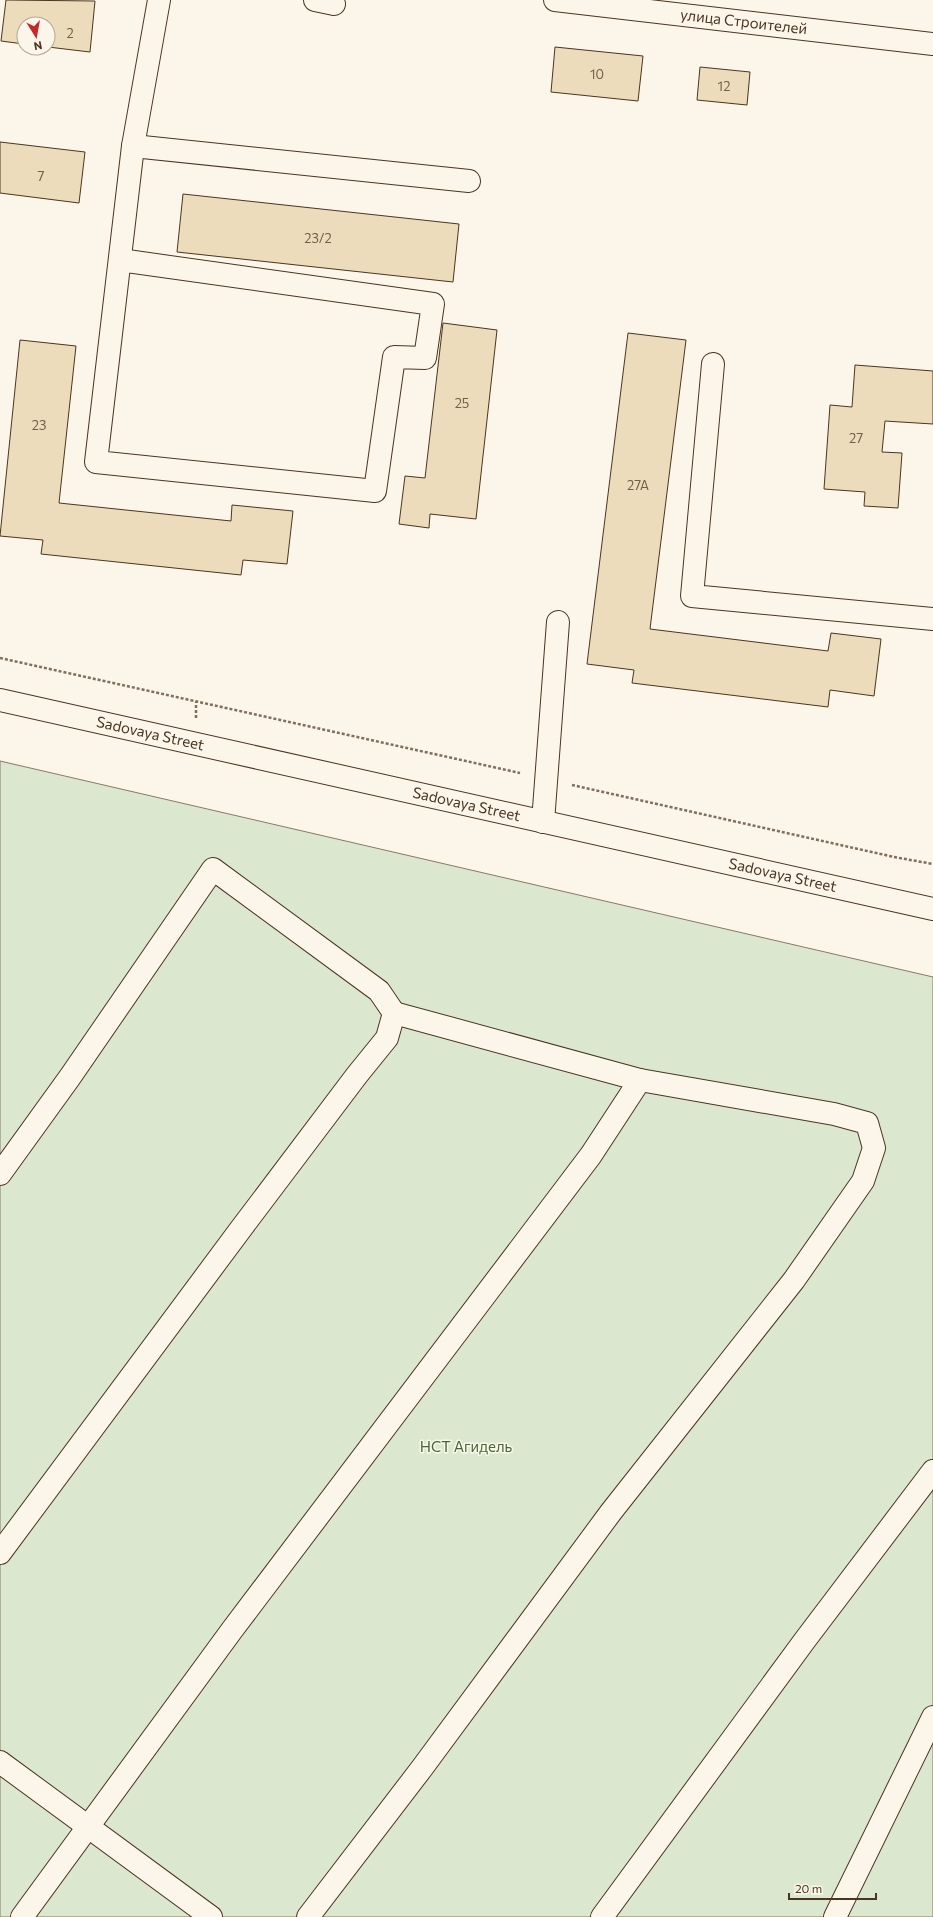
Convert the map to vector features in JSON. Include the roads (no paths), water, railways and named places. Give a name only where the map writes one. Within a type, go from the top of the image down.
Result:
[{"type":"street","points":[[120,260],[432,304],[425,358],[394,357],[375,490],[96,462],[133,146],[159,0]]},
{"type":"street","name":"улица Строителей","points":[[555,0],[933,44]]},
{"type":"street","points":[[133,146],[469,181]]},
{"type":"street","points":[[713,364],[692,596],[933,619]]},
{"type":"street","points":[[543,822],[558,622]]},
{"type":"street","name":"Sadovaya Street","points":[[0,700],[933,909]]},
{"type":"street","points":[[0,1174],[70,1077],[213,870],[379,991],[394,1013],[640,1080],[834,1114],[867,1123],[874,1148],[863,1181],[794,1280],[611,1512],[422,1768],[308,1917]]},
{"type":"street","points":[[0,1553],[357,1074],[387,1038],[394,1013]]},
{"type":"street","points":[[22,1917],[232,1630],[591,1155],[640,1080]]},
{"type":"street","points":[[602,1917],[805,1640],[933,1471]]},
{"type":"street","points":[[835,1917],[933,1717]]},
{"type":"street","points":[[0,1762],[211,1917]]},
{"type":"park label","name":"НСТ Агидель","points":[[466,1447]]}]
